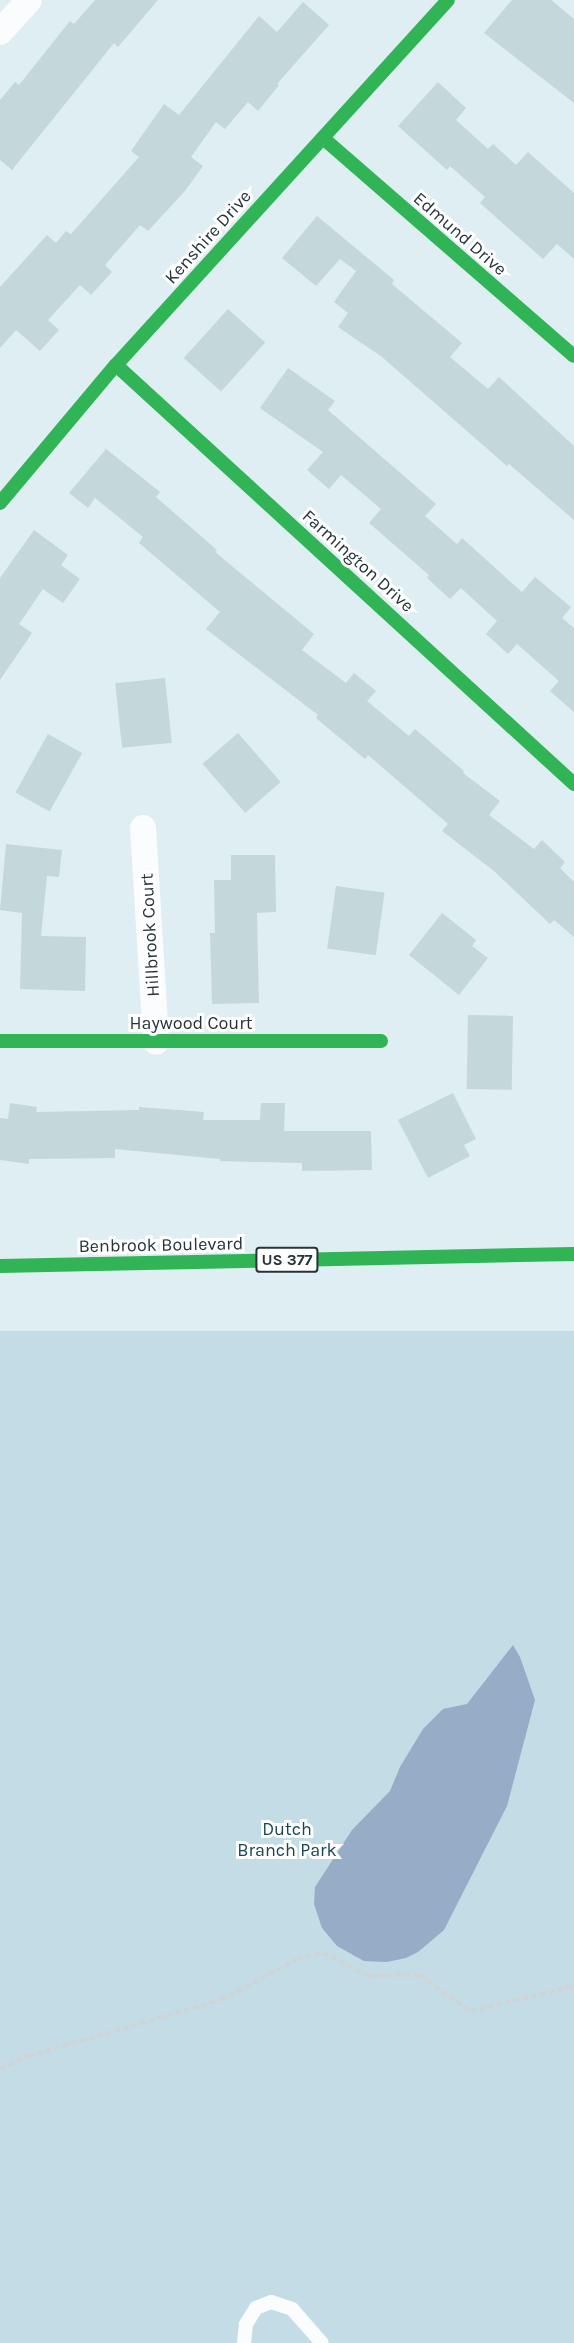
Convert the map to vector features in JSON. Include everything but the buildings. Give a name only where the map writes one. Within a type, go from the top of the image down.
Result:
[{"type":"main road","name":"Kenshire Drive","points":[[0,503],[116,365],[448,0]]},
{"type":"main road","name":"Edmund Drive","points":[[323,138],[574,356]]},
{"type":"main road","name":"Farmington Drive","points":[[116,365],[574,784]]},
{"type":"main road","name":"Haywood Court","points":[[0,1041],[381,1041]]},
{"type":"main road","name":"Benbrook Boulevard","points":[[0,1266],[574,1254]]},
{"type":"street","points":[[0,32],[29,0]]},
{"type":"street","name":"Hillbrook Court","points":[[143,828],[156,1042]]},
{"type":"lane","points":[[244,2343],[246,2324],[256,2307],[271,2302],[292,2309],[322,2343]]},
{"type":"path","points":[[0,2069],[28,2055],[221,2000],[297,1959],[323,1953],[368,1976],[420,1975],[470,2011],[570,1988],[574,1990]]},
{"type":"green space","name":"Dutch Branch Park","points":[[0,1331],[574,1331],[574,2343],[0,2343]]},
{"type":"water","points":[[513,1645],[520,1657],[535,1700],[507,1806],[444,1930],[418,1952],[406,1958],[387,1962],[364,1961],[337,1946],[322,1928],[314,1904],[315,1887],[352,1830],[390,1791],[400,1767],[423,1729],[443,1709],[467,1704]]},
{"type":"traffic: fast","points":[[0,503],[116,365],[448,0]]},
{"type":"traffic: fast","points":[[323,138],[574,356]]},
{"type":"traffic: fast","points":[[116,365],[574,784]]},
{"type":"traffic: fast","points":[[0,1041],[381,1041]]},
{"type":"traffic: fast","points":[[0,1266],[574,1254]]}]
